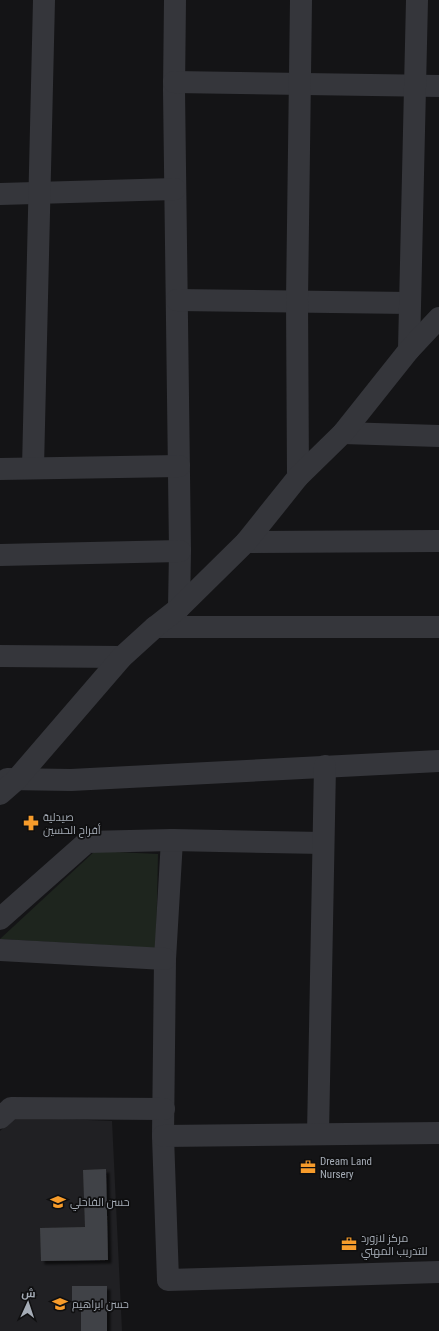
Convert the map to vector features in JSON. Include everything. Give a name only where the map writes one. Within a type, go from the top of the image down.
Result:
[{"type":"street","points":[[33,468],[44,0]]},
{"type":"street","points":[[175,0],[174,82],[180,551],[179,608]]},
{"type":"street","points":[[298,477],[297,300],[301,0]]},
{"type":"street","points":[[409,350],[417,0]]},
{"type":"street","points":[[174,82],[439,86]]},
{"type":"street","points":[[0,194],[175,189]]},
{"type":"street","points":[[177,300],[297,300],[410,303]]},
{"type":"street","points":[[5,784],[122,657],[155,627],[179,608],[246,542],[298,477],[343,432],[409,350],[436,326]]},
{"type":"street","points":[[343,432],[439,436]]},
{"type":"street","points":[[0,469],[179,466]]},
{"type":"street","points":[[246,542],[439,541]]},
{"type":"street","points":[[0,555],[180,551]]},
{"type":"street","points":[[155,627],[439,627]]},
{"type":"street","points":[[0,656],[122,657]]},
{"type":"street","points":[[5,784],[439,761]]},
{"type":"street","points":[[318,1134],[325,766]]},
{"type":"street","points":[[0,918],[87,842],[172,840],[323,843]]},
{"type":"street","points":[[172,840],[165,959],[163,1136],[168,1280],[439,1272]]},
{"type":"street","points":[[0,950],[165,959]]},
{"type":"street","points":[[0,1118],[11,1108],[164,1109]]},
{"type":"street","points":[[163,1136],[439,1133]]},
{"type":"shaded area","points":[[95,851],[158,854],[156,948],[0,939]]},
{"type":"shaded area","name":"حسن الفاحلي","points":[[15,1117],[112,1121],[122,1331],[0,1331],[0,1131]]},
{"type":"building","points":[[106,1169],[108,1260],[41,1261],[40,1228],[85,1227],[83,1170]]},
{"type":"building","points":[[72,1286],[107,1286],[107,1331],[81,1331],[81,1304],[72,1304]]},
{"type":"place","name":"صيدلية أفراح الحسين","points":[[31,823]]},
{"type":"place","name":"Dream Land Nursery","points":[[308,1167]]},
{"type":"place","name":"حسن الفاحلي","points":[[58,1202]]},
{"type":"place","name":"مركز لازورد للتدريب المهني","points":[[349,1244]]},
{"type":"place","name":"حسن ابراهيم","points":[[60,1304]]}]
